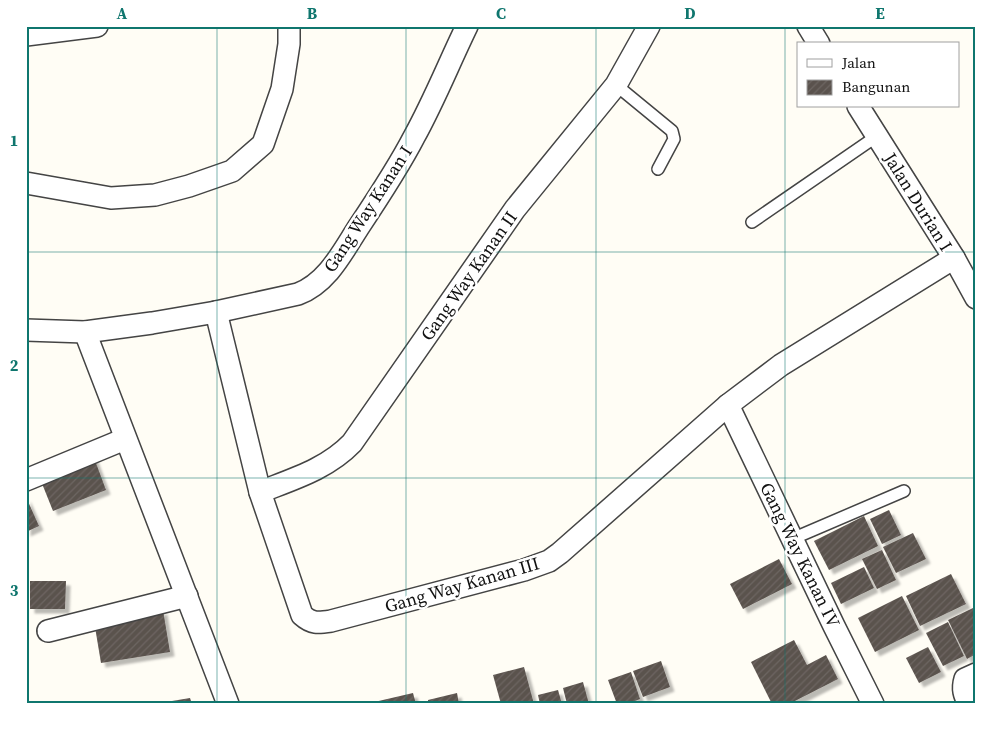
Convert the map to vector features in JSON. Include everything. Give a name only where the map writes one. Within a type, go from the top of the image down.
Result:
[{"type":"street","points":[[26,35],[97,26]]},
{"type":"street","points":[[26,184],[111,198],[155,195],[189,186],[232,171],[263,144],[282,89],[289,44],[289,26]]},
{"type":"street","name":"Gang Way Kanan I","points":[[26,330],[85,332],[152,323],[216,312],[309,290],[319,283],[334,266],[415,136],[467,26]]},
{"type":"street","name":"Gang Way Kanan II","points":[[260,492],[325,465],[342,454],[352,443],[515,209],[616,85],[649,26]]},
{"type":"street","points":[[808,26],[818,42]]},
{"type":"street","name":"Jalan Durian I","points":[[859,108],[954,258],[976,298]]},
{"type":"street","name":"Gang Way Kanan III","points":[[216,312],[260,492],[302,615],[308,621],[315,624],[524,570],[548,561],[560,553],[728,405],[781,365],[954,258]]},
{"type":"street","points":[[85,332],[228,704]]},
{"type":"street","name":"Gang Way Kanan IV","points":[[728,405],[872,704]]},
{"type":"street","points":[[26,480],[125,439]]},
{"type":"street","points":[[48,631],[187,596]]},
{"type":"lane","points":[[616,85],[672,131],[674,139],[658,169]]},
{"type":"lane","points":[[752,222],[876,136]]},
{"type":"lane","points":[[792,539],[904,491]]},
{"type":"building","points":[[93,455],[106,490],[53,511],[39,476]]},
{"type":"building","points":[[26,497],[39,526],[26,532]]},
{"type":"building","points":[[889,510],[901,535],[882,544],[870,519]]},
{"type":"building","points":[[864,516],[878,546],[829,570],[814,541]]},
{"type":"building","points":[[913,533],[926,559],[896,573],[883,547]]},
{"type":"building","points":[[882,550],[896,580],[877,589],[862,559]]},
{"type":"building","points":[[779,559],[792,584],[743,609],[730,584]]},
{"type":"building","points":[[864,567],[874,588],[841,604],[831,583]]},
{"type":"building","points":[[951,574],[966,604],[920,626],[906,596]]},
{"type":"building","points":[[30,581],[66,581],[65,609],[30,609]]},
{"type":"building","points":[[902,596],[919,630],[875,652],[858,618]]},
{"type":"building","points":[[973,608],[976,613],[976,654],[967,659],[948,620]]},
{"type":"building","points":[[163,610],[170,652],[101,663],[94,621]]},
{"type":"building","points":[[948,622],[964,656],[943,666],[926,633]]},
{"type":"building","points":[[794,640],[807,665],[826,655],[838,679],[789,704],[772,704],[751,662]]},
{"type":"building","points":[[928,647],[941,672],[919,683],[906,658]]},
{"type":"building","points":[[661,661],[670,687],[643,697],[633,671]]},
{"type":"building","points":[[524,667],[534,704],[501,704],[493,675]]},
{"type":"building","points":[[631,672],[640,699],[627,704],[617,704],[608,680]]},
{"type":"building","points":[[583,682],[589,704],[567,704],[563,688]]},
{"type":"building","points":[[558,690],[562,704],[540,704],[538,695]]},
{"type":"building","points":[[413,693],[416,704],[370,704],[370,703]]},
{"type":"building","points":[[457,693],[459,704],[428,704],[428,700]]},
{"type":"building","points":[[190,698],[192,704],[160,704],[160,703]]}]
